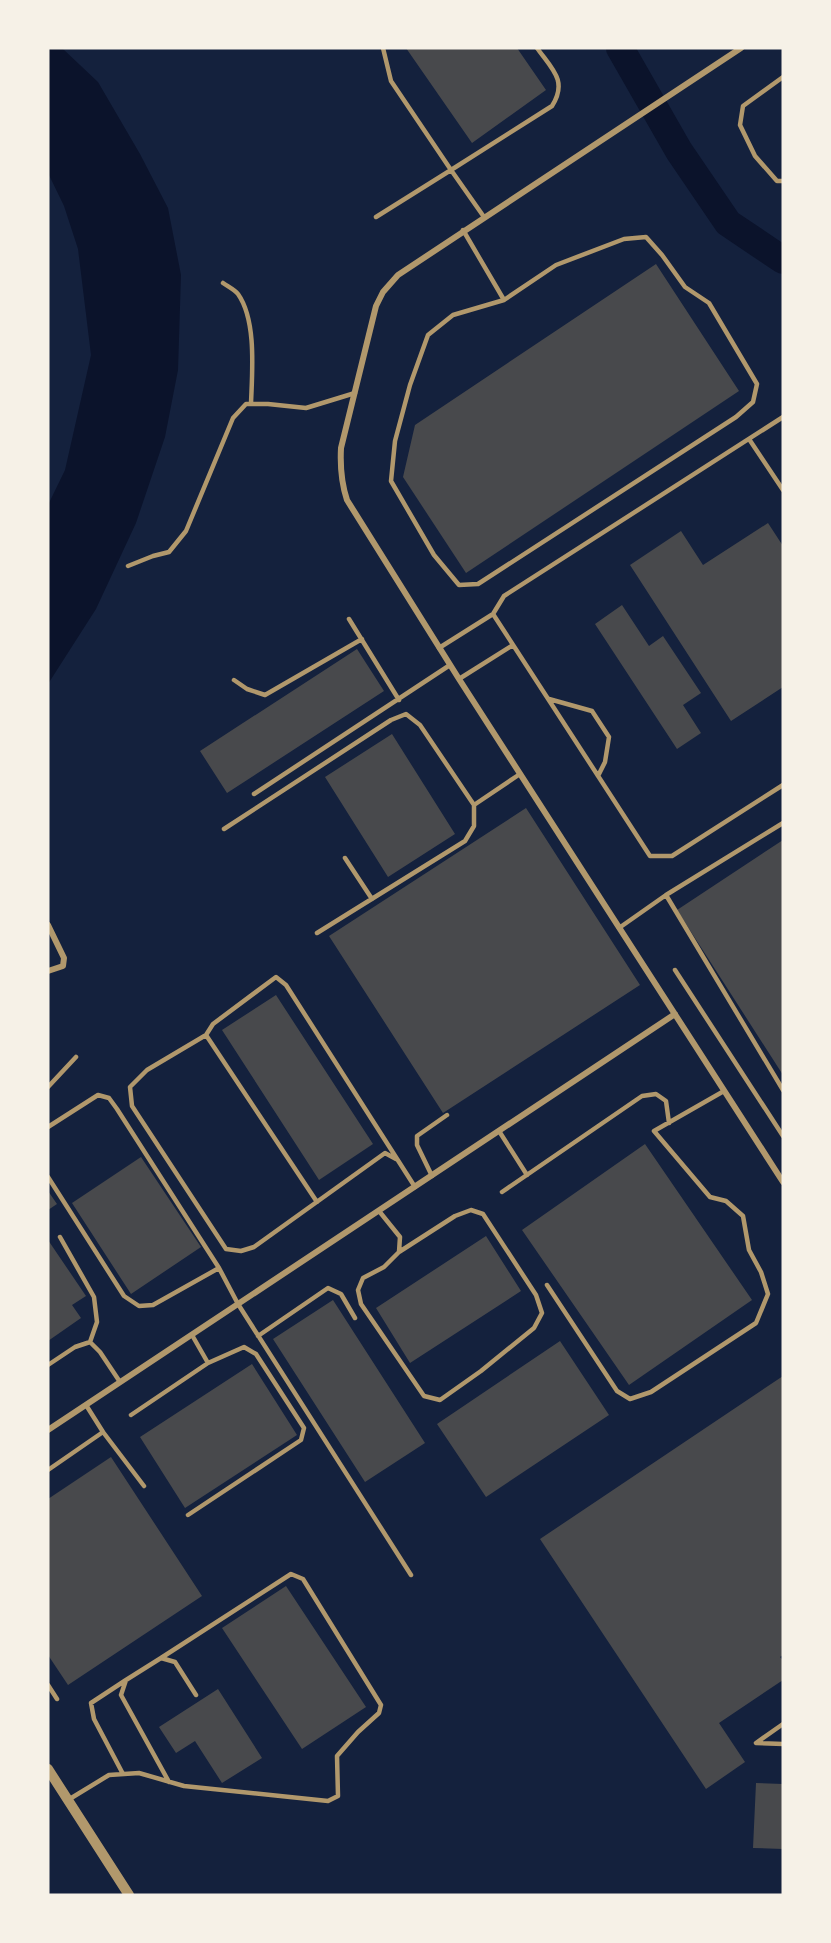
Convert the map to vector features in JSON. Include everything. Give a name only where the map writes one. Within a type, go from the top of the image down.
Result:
[{"type":"street","points":[[741,48],[463,230],[406,268],[390,282],[376,306],[369,328],[341,448],[340,467],[341,482],[347,500],[439,648],[783,1182]]},
{"type":"street","points":[[48,925],[64,958],[63,966],[48,971]]},
{"type":"street","points":[[48,1431],[675,1014]]},
{"type":"street","points":[[48,1769],[129,1895]]},
{"type":"lane","points":[[383,48],[391,81],[484,217]]},
{"type":"lane","points":[[376,217],[552,106],[560,95],[558,79],[537,48]]},
{"type":"lane","points":[[783,77],[743,106],[740,125],[755,156],[777,181],[783,181]]},
{"type":"lane","points":[[463,230],[504,300]]},
{"type":"lane","points":[[646,237],[685,287],[709,303],[757,384],[753,402],[736,417],[478,584],[459,585],[434,555],[391,481],[395,441],[410,385],[428,335],[453,315],[504,300],[556,265],[624,239],[646,237]]},
{"type":"lane","points":[[223,283],[238,293],[249,321],[252,348],[251,404]]},
{"type":"lane","points":[[128,566],[169,552],[186,531],[233,418],[246,404],[306,408],[355,393]]},
{"type":"lane","points":[[439,648],[493,614],[504,596],[783,417]]},
{"type":"lane","points":[[749,439],[783,490]]},
{"type":"lane","points":[[493,614],[650,856],[672,856],[783,785]]},
{"type":"lane","points":[[349,619],[399,700]]},
{"type":"lane","points":[[234,680],[247,689],[265,695],[362,639]]},
{"type":"lane","points":[[459,679],[513,645]]},
{"type":"lane","points":[[254,794],[450,665]]},
{"type":"lane","points":[[549,699],[592,711],[609,737],[605,762],[598,776]]},
{"type":"lane","points":[[224,829],[391,720],[406,714],[420,725],[474,805],[474,826],[465,841],[317,933]]},
{"type":"lane","points":[[474,805],[520,774]]},
{"type":"lane","points":[[620,928],[666,895],[783,823]]},
{"type":"lane","points":[[345,858],[372,898]]},
{"type":"lane","points":[[666,895],[783,1090]]},
{"type":"lane","points":[[675,970],[783,1136]]},
{"type":"lane","points":[[396,1159],[385,1153],[254,1247],[241,1251],[226,1249],[132,1106],[130,1087],[147,1070],[206,1035],[213,1024],[276,977],[286,985],[415,1187]]},
{"type":"lane","points":[[206,1035],[317,1202]]},
{"type":"lane","points":[[48,1087],[76,1057]]},
{"type":"lane","points":[[547,1285],[617,1391],[630,1399],[651,1392],[756,1323],[768,1294],[761,1272],[749,1250],[743,1216],[726,1202],[710,1197],[654,1131],[724,1091]]},
{"type":"lane","points":[[502,1192],[642,1096],[656,1094],[666,1101],[669,1123]]},
{"type":"lane","points":[[48,1127],[98,1095],[109,1098],[219,1268],[258,1336],[411,1575]]},
{"type":"lane","points":[[432,1176],[417,1145],[417,1136],[447,1115]]},
{"type":"lane","points":[[499,1131],[527,1175]]},
{"type":"lane","points":[[48,1177],[124,1296],[139,1306],[153,1305],[219,1268]]},
{"type":"lane","points":[[379,1211],[400,1238],[399,1252],[384,1267],[363,1278],[358,1290],[361,1304],[424,1396],[440,1400],[460,1387],[534,1328],[542,1313],[536,1295],[483,1214],[471,1210],[455,1216],[399,1252]]},
{"type":"lane","points":[[60,1237],[94,1298],[97,1322],[90,1342]]},
{"type":"lane","points":[[258,1336],[328,1288],[341,1294],[355,1318]]},
{"type":"lane","points":[[192,1335],[208,1363]]},
{"type":"lane","points":[[48,1365],[75,1347],[90,1342]]},
{"type":"lane","points":[[90,1342],[100,1352],[120,1382]]},
{"type":"lane","points":[[131,1415],[208,1363],[244,1347],[256,1354],[304,1428],[301,1440],[188,1515]]},
{"type":"lane","points":[[86,1406],[144,1486]]},
{"type":"lane","points":[[48,1470],[103,1432]]},
{"type":"lane","points":[[68,1800],[109,1775],[139,1773],[184,1786],[328,1801],[338,1796],[338,1756],[358,1732],[379,1713],[381,1705],[303,1579],[291,1574],[91,1703],[94,1719],[123,1774]]},
{"type":"lane","points":[[161,1658],[175,1662],[196,1695]]},
{"type":"lane","points":[[126,1680],[121,1695],[170,1782]]},
{"type":"lane","points":[[48,1685],[57,1699]]},
{"type":"lane","points":[[783,1724],[756,1743],[783,1744]]},
{"type":"water","points":[[48,48],[62,48],[98,82],[168,208],[181,275],[178,370],[165,437],[136,523],[96,609],[48,684],[48,505],[65,470],[91,355],[78,249],[64,206],[48,173]]},
{"type":"building","points":[[406,48],[517,48],[546,90],[472,143]]},
{"type":"building","points":[[656,264],[739,391],[466,573],[403,477],[415,425]]},
{"type":"building","points":[[768,523],[783,546],[783,687],[731,721],[630,565],[681,531],[703,565]]},
{"type":"building","points":[[622,605],[649,646],[663,636],[701,693],[683,705],[701,733],[677,749],[595,624]]},
{"type":"building","points":[[357,649],[384,691],[227,793],[200,751]]},
{"type":"building","points":[[392,734],[455,834],[388,877],[325,777]]},
{"type":"building","points":[[526,808],[640,985],[443,1113],[329,936]]},
{"type":"building","points":[[783,840],[783,1075],[677,910]]},
{"type":"building","points":[[276,995],[373,1144],[319,1180],[222,1030]]},
{"type":"building","points":[[645,1144],[752,1300],[629,1385],[522,1230]]},
{"type":"building","points":[[141,1157],[201,1247],[131,1294],[72,1203]]},
{"type":"building","points":[[48,1191],[57,1204],[48,1210]]},
{"type":"building","points":[[486,1236],[521,1291],[410,1363],[376,1308]]},
{"type":"building","points":[[48,1240],[86,1296],[72,1305],[81,1318],[48,1341]]},
{"type":"building","points":[[333,1300],[425,1443],[365,1482],[273,1339]]},
{"type":"building","points":[[560,1341],[609,1415],[486,1497],[437,1424]]},
{"type":"building","points":[[252,1364],[297,1435],[185,1508],[140,1437]]},
{"type":"building","points":[[783,1376],[783,1655],[780,1657],[783,1660],[783,1680],[719,1723],[745,1762],[706,1789],[540,1539]]},
{"type":"building","points":[[111,1457],[202,1596],[68,1685],[48,1655],[48,1499]]},
{"type":"building","points":[[286,1586],[366,1707],[302,1749],[222,1628]]},
{"type":"building","points":[[218,1689],[262,1758],[222,1783],[195,1741],[176,1753],[159,1727]]},
{"type":"building","points":[[756,1783],[783,1784],[783,1849],[753,1848]]},
{"type":"waterway","points":[[620,48],[679,151],[728,223],[783,260]]}]
